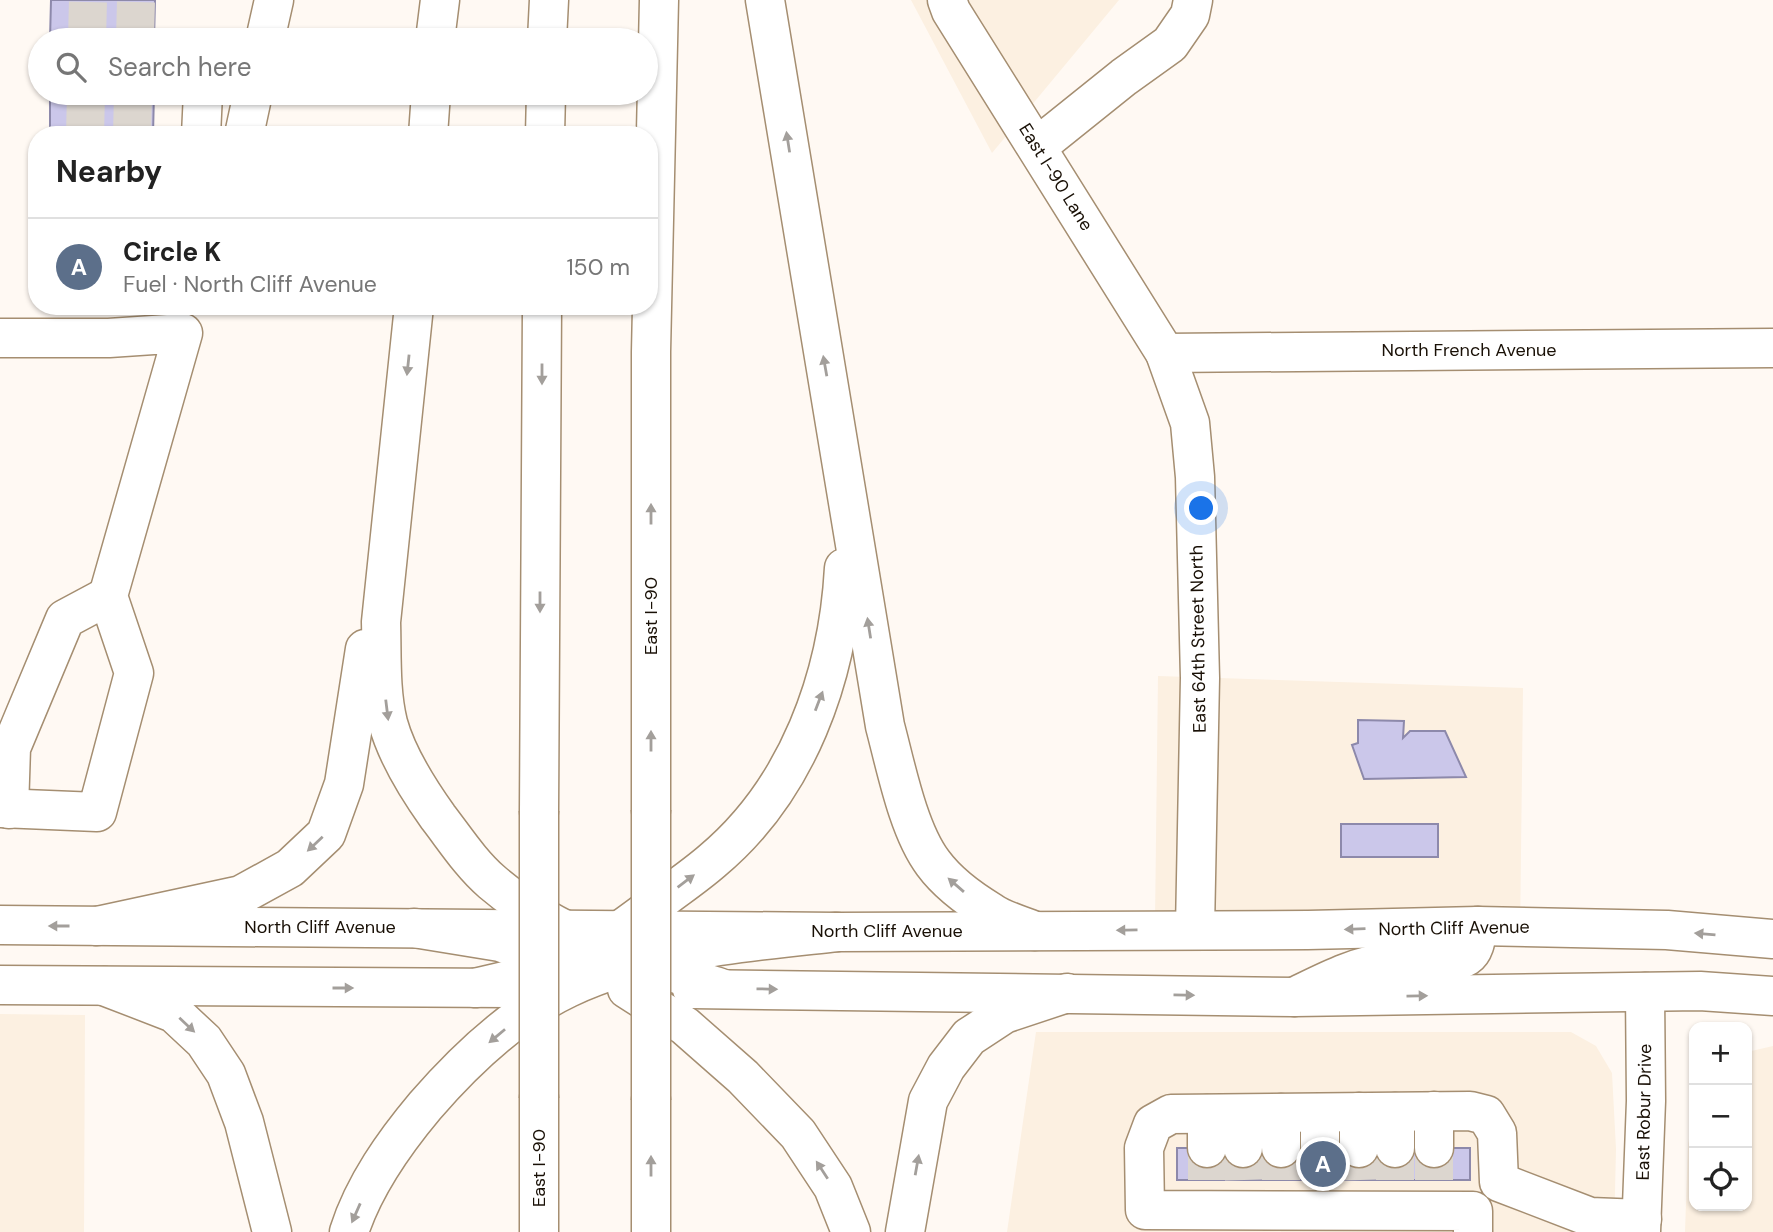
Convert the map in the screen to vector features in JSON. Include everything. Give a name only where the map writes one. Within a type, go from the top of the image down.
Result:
[{"type":"main road","points":[[268,28],[274,0]]},
{"type":"main road","points":[[436,28],[440,0]]},
{"type":"main road","points":[[547,28],[548,0]]},
{"type":"main road","name":"East I-90","points":[[658,44],[659,0]]},
{"type":"main road","points":[[765,0],[885,726],[899,781],[918,835],[933,863],[954,884],[992,913],[1035,931]]},
{"type":"main road","name":"East I-90 Lane","points":[[947,0],[951,11],[1038,146],[1165,353]]},
{"type":"main road","points":[[1038,146],[1170,44],[1190,15],[1193,0]]},
{"type":"main road","points":[[201,126],[202,105]]},
{"type":"main road","points":[[246,126],[250,105]]},
{"type":"main road","points":[[429,126],[430,105]]},
{"type":"main road","points":[[545,126],[546,105]]},
{"type":"main road","name":"East I-90","points":[[656,126],[657,105]]},
{"type":"main road","points":[[413,315],[381,622],[382,672],[388,723],[407,769],[469,858],[492,882],[685,1026],[743,1077],[798,1134],[833,1187],[851,1232]]},
{"type":"main road","name":"East I-90","points":[[539,1232],[542,315]]},
{"type":"main road","name":"East I-90","points":[[651,1232],[652,315]]},
{"type":"main road","points":[[0,338],[110,322],[187,320],[108,596],[134,673],[97,812],[5,809],[11,748],[65,619],[108,596]]},
{"type":"main road","name":"North French Avenue","points":[[1165,353],[1773,348]]},
{"type":"main road","name":"East 64th Street North","points":[[1165,353],[1190,422],[1195,477],[1200,678],[1195,929]]},
{"type":"main road","points":[[97,926],[241,895],[290,868],[326,834],[344,784],[402,423]]},
{"type":"main road","points":[[349,1232],[353,1217],[376,1172],[402,1133],[436,1093],[519,1018],[597,960],[714,860],[771,797],[807,732],[829,670],[841,613],[844,568],[837,433]]},
{"type":"main road","name":"North Cliff Avenue","points":[[0,925],[414,928],[597,960],[676,953],[837,932],[1308,930],[1478,926],[1667,930],[1773,939]]},
{"type":"main road","points":[[1294,998],[1360,968],[1392,962],[1450,961],[1466,957],[1472,951],[1478,926]]},
{"type":"main road","points":[[0,985],[475,988],[597,960],[724,989],[1294,998],[1700,991],[1773,996]]},
{"type":"main road","points":[[104,986],[174,1013],[204,1041],[226,1074],[244,1122],[272,1232]]},
{"type":"main road","name":"East Robur Drive","points":[[1641,1225],[1646,1101],[1644,992]]},
{"type":"main road","points":[[905,1232],[928,1101],[946,1067],[970,1037],[1004,1014],[1067,993]]},
{"type":"main road","points":[[1434,1111],[1434,1180]]},
{"type":"main road","points":[[1434,1111],[1377,1163],[1320,1163],[1281,1163],[1225,1163],[1281,1163],[1320,1163],[1377,1163],[1434,1180],[1473,1221],[1499,1182],[1497,1133],[1486,1115],[1470,1111],[1434,1111]]},
{"type":"main road","points":[[1499,1182],[1590,1217],[1641,1225]]},
{"type":"shaded area","points":[[911,0],[1119,0],[992,153]]},
{"type":"shaded area","points":[[1158,676],[1523,688],[1520,934],[1155,922]]},
{"type":"shaded area","points":[[0,1014],[85,1015],[84,1232],[0,1232]]},
{"type":"shaded area","points":[[1036,1032],[1571,1032],[1596,1046],[1612,1073],[1616,1149],[1614,1232],[1007,1232]]},
{"type":"shaded area","points":[[1773,1046],[1773,1232],[1685,1232],[1689,1140],[1689,1211],[1752,1211],[1752,1051]]},
{"type":"building","points":[[51,0],[155,0],[154,28],[50,28]]},
{"type":"building","points":[[50,105],[154,105],[153,126],[50,126]]},
{"type":"building","points":[[1358,720],[1404,721],[1403,738],[1410,731],[1445,731],[1466,777],[1364,779],[1352,745],[1358,743]]},
{"type":"building","points":[[1341,824],[1438,824],[1438,857],[1341,857]]},
{"type":"building","points":[[1177,1148],[1470,1148],[1470,1180],[1177,1180]]},
{"type":"tunnel","points":[[87,28],[88,0]]},
{"type":"tunnel","points":[[135,28],[136,0]]},
{"type":"tunnel","points":[[85,126],[86,105]]},
{"type":"tunnel","points":[[132,126],[133,105]]},
{"type":"tunnel","points":[[1207,1148],[1207,1180]]},
{"type":"tunnel","points":[[1243,1148],[1244,1180]]},
{"type":"tunnel","points":[[1281,1148],[1281,1180]]},
{"type":"tunnel","points":[[1320,1148],[1320,1180]]},
{"type":"tunnel","points":[[1359,1148],[1360,1180]]},
{"type":"tunnel","points":[[1395,1148],[1395,1180]]},
{"type":"tunnel","points":[[1434,1148],[1434,1180]]},
{"type":"place","name":"Circle K","points":[[1323,1164]]}]
